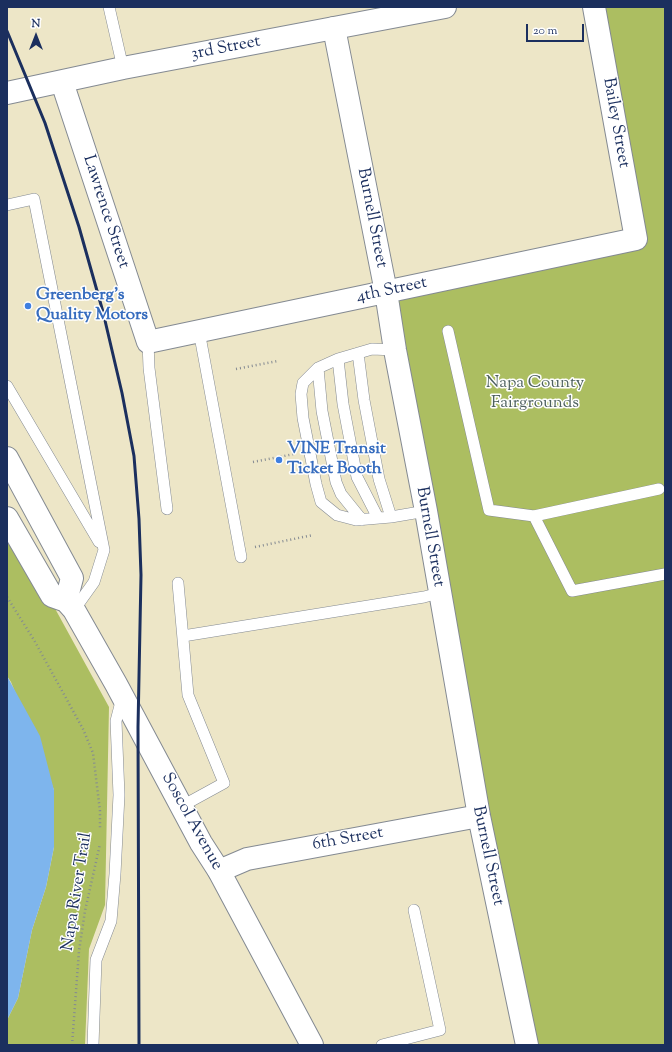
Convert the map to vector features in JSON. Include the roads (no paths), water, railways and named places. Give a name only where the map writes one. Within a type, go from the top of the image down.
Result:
[{"type":"street","name":"3rd Street","points":[[7,92],[62,82],[123,68],[334,28],[414,10],[446,7]]},
{"type":"street","name":"Bailey Street","points":[[594,7],[636,239]]},
{"type":"street","name":"Burnell Street","points":[[334,28],[386,292],[395,350],[426,511],[479,816],[527,1045]]},
{"type":"street","name":"Lawrence Street","points":[[62,82],[148,342]]},
{"type":"street","name":"4th Street","points":[[148,342],[636,239]]},
{"type":"street","points":[[7,458],[72,578],[70,606],[52,596],[7,518]]},
{"type":"street","name":"Soscol Avenue","points":[[70,606],[122,697],[201,843],[219,871],[312,1045]]},
{"type":"street","name":"6th Street","points":[[219,871],[247,859],[479,816]]},
{"type":"lane","points":[[109,7],[123,68]]},
{"type":"lane","points":[[7,205],[34,199],[104,550],[94,582],[70,606]]},
{"type":"lane","points":[[199,331],[240,553]]},
{"type":"lane","points":[[448,331],[490,510],[534,516],[659,489]]},
{"type":"lane","points":[[148,342],[149,368],[167,508]]},
{"type":"lane","points":[[395,350],[372,349],[338,359],[318,368],[304,383],[301,394],[303,418],[321,502],[337,515],[362,520],[426,511]]},
{"type":"lane","points":[[358,353],[364,400],[380,478],[391,517]]},
{"type":"lane","points":[[338,359],[343,404],[356,472],[378,518]]},
{"type":"lane","points":[[318,368],[322,411],[336,482],[342,494],[362,520]]},
{"type":"lane","points":[[7,386],[104,550]]},
{"type":"lane","points":[[534,516],[572,591],[665,574]]},
{"type":"lane","points":[[178,583],[188,695],[224,784],[182,806]]},
{"type":"lane","points":[[183,636],[424,597],[439,592]]},
{"type":"lane","points":[[93,1045],[96,960],[111,921],[115,874],[119,795],[116,721],[122,697]]},
{"type":"lane","points":[[382,1045],[440,1030],[414,910]]},
{"type":"water","points":[[7,676],[40,736],[54,790],[54,847],[46,887],[32,930],[18,998],[7,1020]]},
{"type":"railway","points":[[7,31],[45,123],[79,227],[103,312],[122,393],[134,456],[139,519],[141,575],[138,727],[139,1045]]},
{"type":"place","name":"Greenberg's Quality Motors","points":[[28,306]]},
{"type":"place","name":"VINE Transit Ticket Booth","points":[[279,460]]},
{"type":"park label","name":"Napa County Fairgrounds","points":[[535,394]]}]
